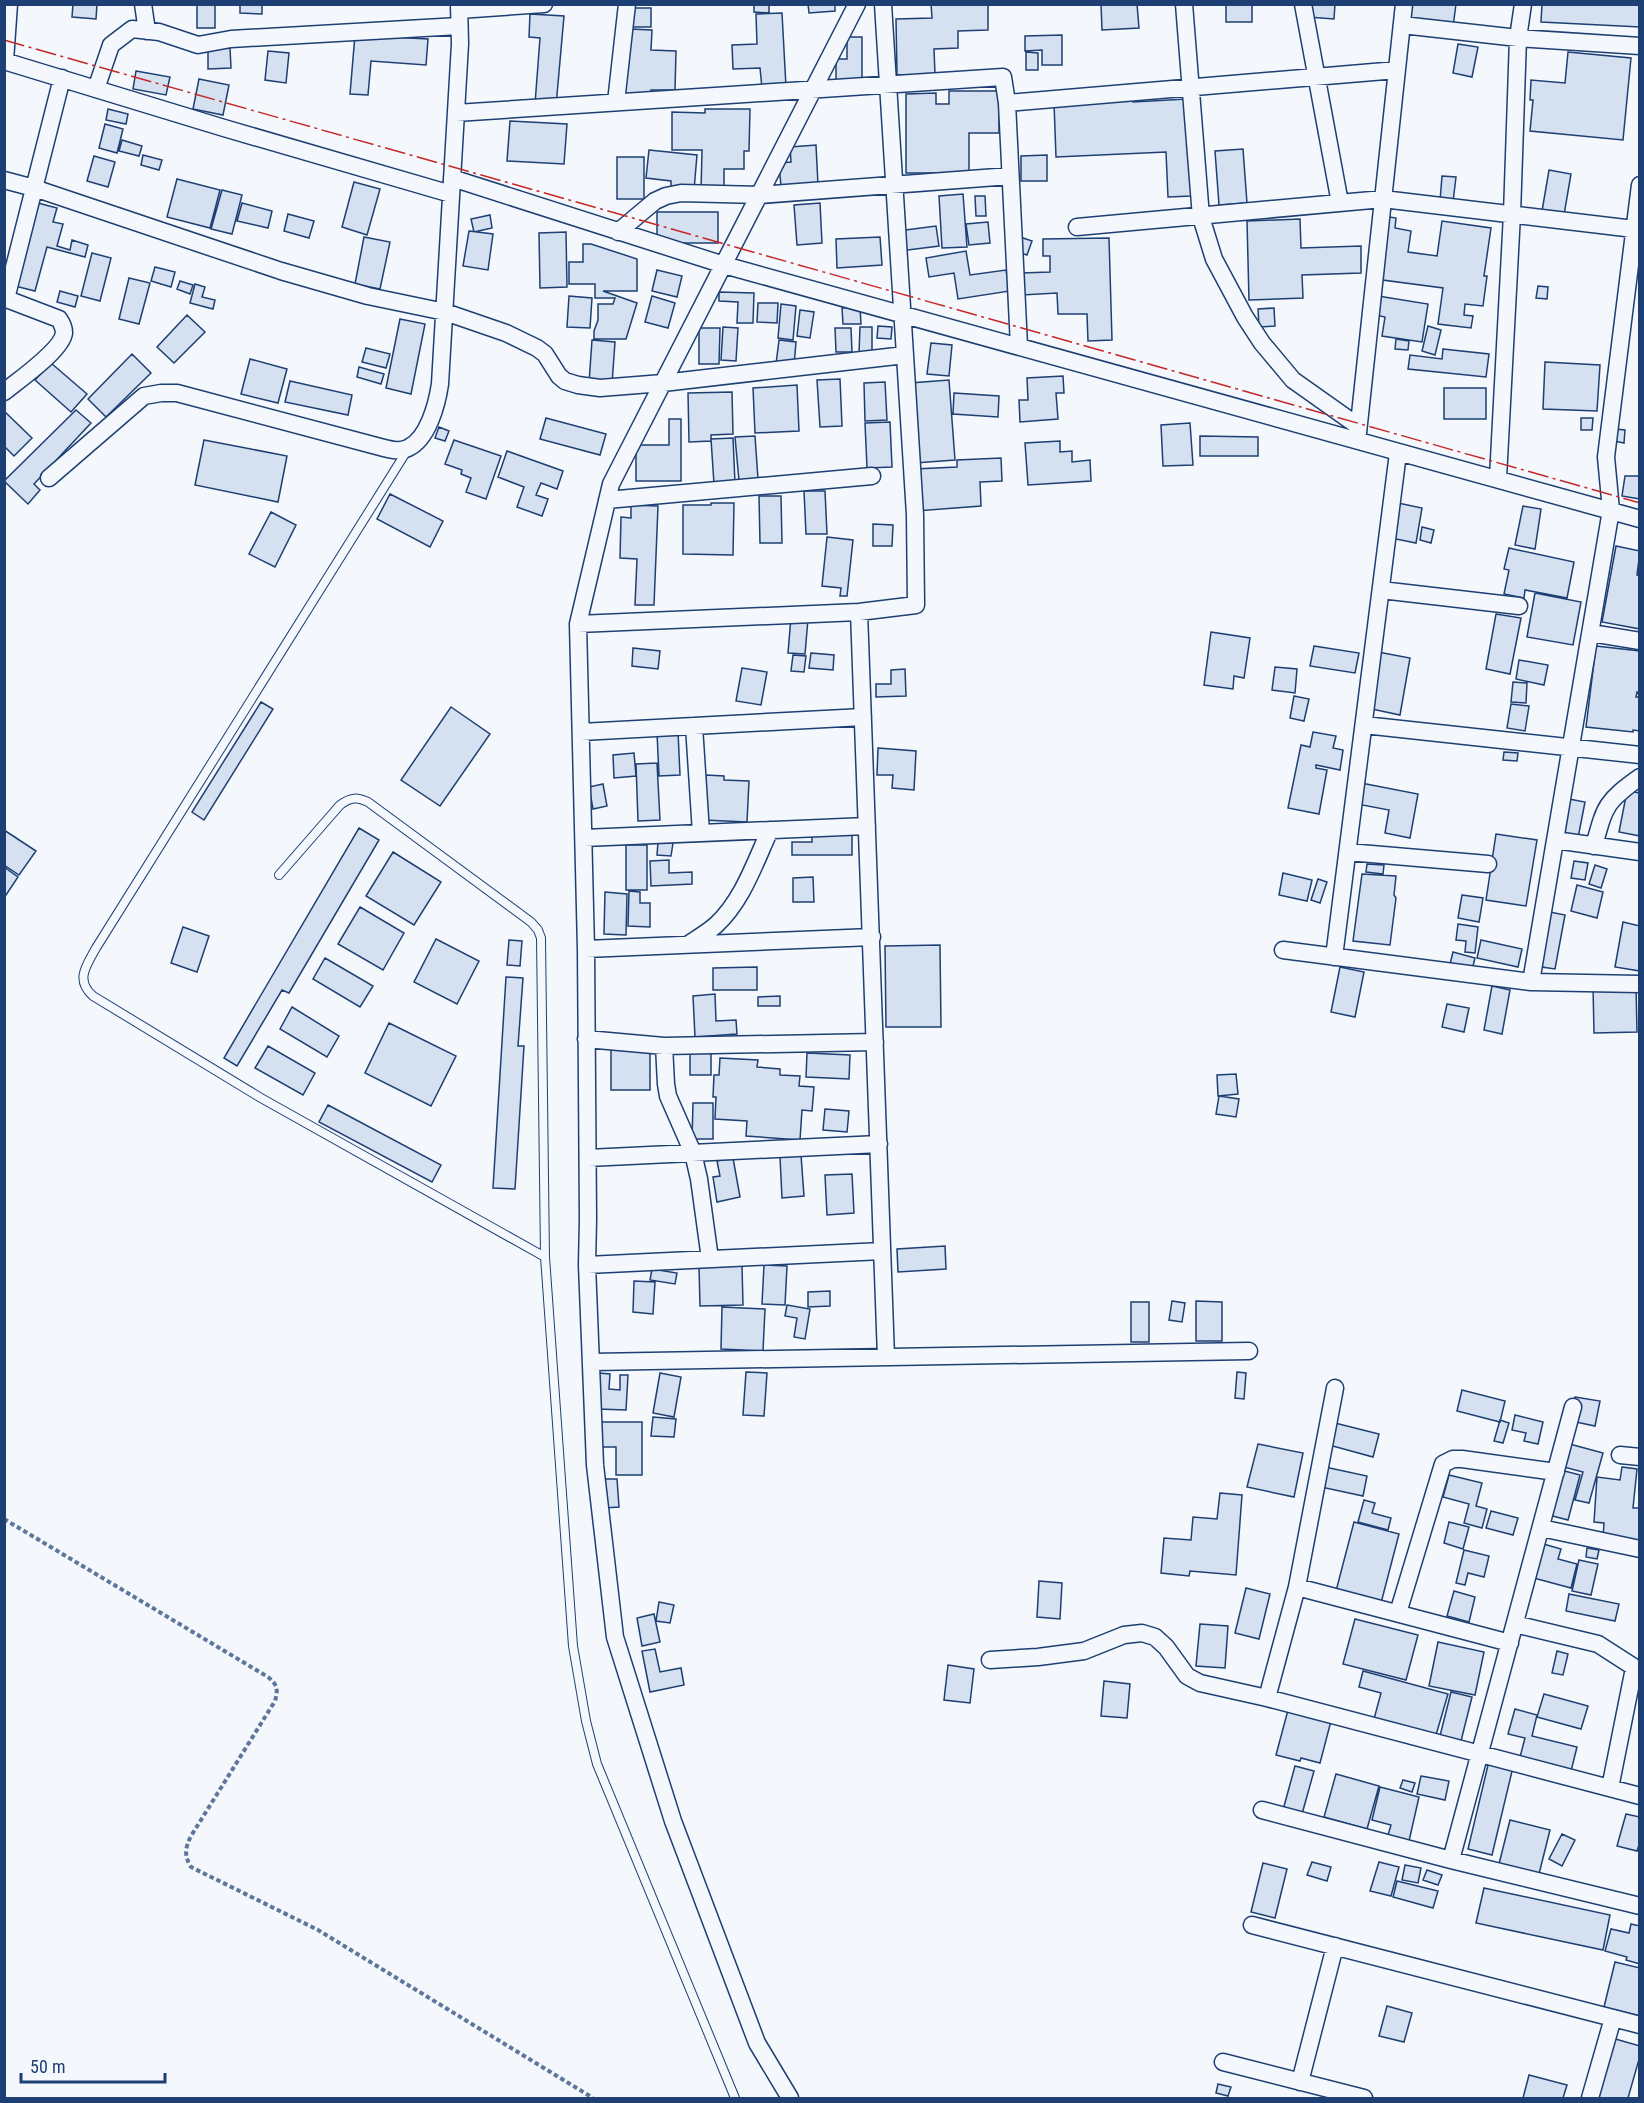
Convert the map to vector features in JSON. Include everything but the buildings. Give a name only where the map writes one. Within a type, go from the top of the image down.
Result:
[{"type":"street","points":[[9,4],[5,61],[96,89],[618,232],[724,265],[1019,346],[1358,434],[1398,453],[1498,478],[1640,519]]},
{"type":"street","points":[[143,4],[147,31]]},
{"type":"street","points":[[96,89],[111,45],[132,29],[159,32],[198,45],[241,38],[544,4]]},
{"type":"street","points":[[616,102],[627,4]]},
{"type":"street","points":[[790,2098],[757,2043],[673,1821],[615,1637],[595,1465],[587,1265],[586,949],[578,624],[611,484],[856,4]]},
{"type":"street","points":[[578,624],[859,612],[916,605],[915,515],[883,4]]},
{"type":"street","points":[[1185,4],[1201,217],[1214,259],[1229,290],[1263,343],[1293,380],[1358,434]]},
{"type":"street","points":[[1303,4],[1340,203]]},
{"type":"street","points":[[1358,434],[1404,4]]},
{"type":"street","points":[[1498,478],[1512,214],[1518,38],[1523,4]]},
{"type":"street","points":[[49,477],[144,396],[161,393],[177,393],[384,448],[401,450],[408,448],[421,436],[432,418],[437,403],[445,312],[459,13]]},
{"type":"street","points":[[1402,25],[1518,38],[1640,46]]},
{"type":"street","points":[[1007,103],[1397,70]]},
{"type":"street","points":[[456,113],[1004,77],[1019,346]]},
{"type":"street","points":[[4,392],[54,350],[64,334],[59,320],[5,298],[62,78]]},
{"type":"street","points":[[618,232],[643,209],[666,196],[681,194],[760,195],[1010,176]]},
{"type":"street","points":[[4,180],[281,271],[368,296],[445,312],[506,333],[545,354],[559,376],[572,383],[600,388],[663,383],[905,355]]},
{"type":"street","points":[[1531,981],[1611,510],[1606,457],[1640,185]]},
{"type":"street","points":[[1077,227],[1383,199],[1634,229]]},
{"type":"street","points":[[1334,957],[1398,453]]},
{"type":"street","points":[[607,500],[872,476]]},
{"type":"street","points":[[1381,590],[1519,606]]},
{"type":"street","points":[[859,612],[886,1357]]},
{"type":"street","points":[[1591,633],[1640,641]]},
{"type":"street","points":[[581,732],[863,717]]},
{"type":"street","points":[[1364,725],[1640,755]]},
{"type":"street","points":[[694,726],[701,833]]},
{"type":"street","points":[[1594,846],[1608,803],[1640,777]]},
{"type":"street","points":[[584,838],[867,826]]},
{"type":"street","points":[[689,944],[716,925],[730,908],[744,886],[770,830]]},
{"type":"street","points":[[1555,840],[1640,852]]},
{"type":"street","points":[[1348,852],[1488,864]]},
{"type":"street","points":[[586,949],[872,937]]},
{"type":"street","points":[[1283,950],[1531,981],[1640,984]]},
{"type":"street","points":[[586,1039],[664,1046],[875,1042]]},
{"type":"street","points":[[664,1046],[668,1096],[693,1153],[699,1179],[710,1259]]},
{"type":"street","points":[[588,1158],[879,1144]]},
{"type":"street","points":[[587,1265],[882,1251]]},
{"type":"street","points":[[592,1362],[1249,1351]]},
{"type":"street","points":[[1267,1698],[1297,1587],[1335,1388]]},
{"type":"street","points":[[1451,1860],[1573,1407]]},
{"type":"street","points":[[1620,1455],[1640,1457]]},
{"type":"street","points":[[1398,1613],[1443,1464],[1453,1459],[1462,1459],[1556,1472]]},
{"type":"street","points":[[1541,1528],[1640,1549]]},
{"type":"street","points":[[1297,1587],[1510,1643]]},
{"type":"street","points":[[1515,1624],[1598,1644],[1637,1670],[1610,1788]]},
{"type":"street","points":[[990,1660],[1084,1651],[1125,1635],[1142,1633],[1155,1637],[1166,1647],[1187,1676],[1200,1683],[1267,1698],[1640,1796]]},
{"type":"street","points":[[1262,1810],[1451,1860],[1640,1906]]},
{"type":"street","points":[[1252,1925],[1640,2025]]},
{"type":"street","points":[[1300,2082],[1335,1946]]},
{"type":"street","points":[[1590,2098],[1613,2018]]},
{"type":"street","points":[[1223,2062],[1364,2098]]},
{"type":"lane","points":[[408,448],[96,948],[86,966],[83,982],[86,990],[93,996],[261,1098],[545,1257]]},
{"type":"lane","points":[[279,875],[340,805],[347,800],[360,799],[368,802],[531,922],[538,930],[542,951],[545,1257],[573,1646],[586,1721],[597,1764],[735,2098]]},
{"type":"path","points":[[4,1519],[268,1677],[277,1685],[275,1701],[191,1836],[186,1847],[186,1859],[191,1867],[318,1930],[594,2098]]},
{"type":"power","points":[[4,40],[1640,503]]}]
